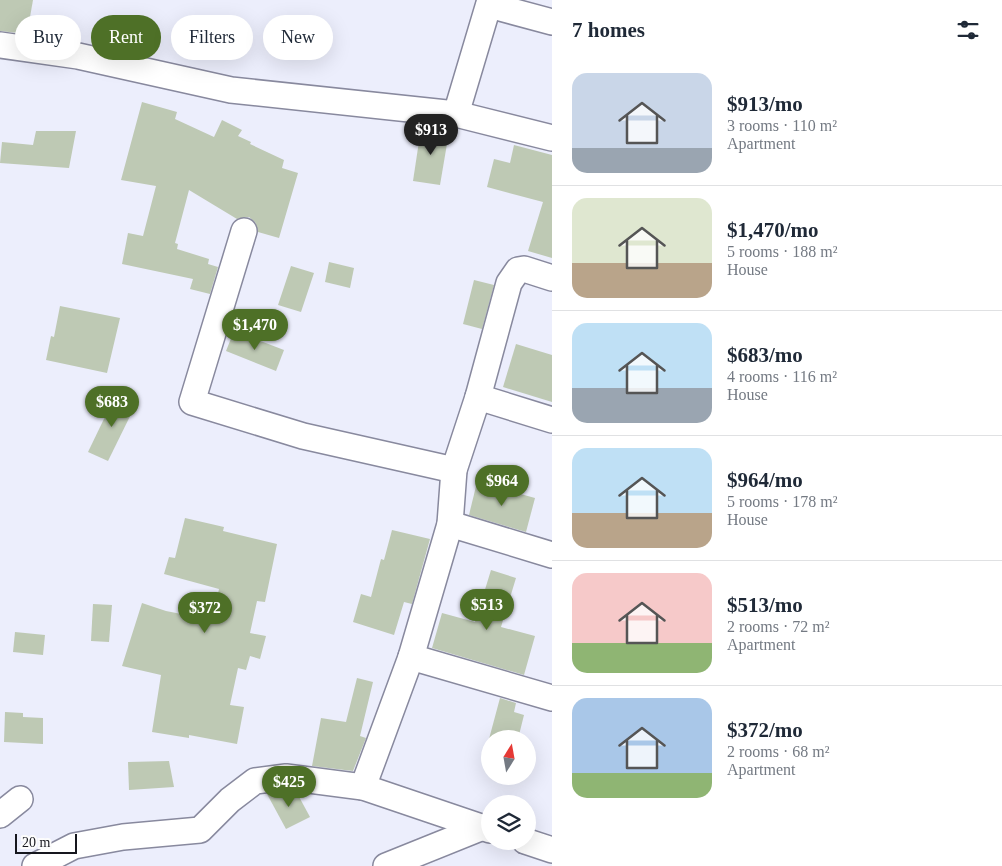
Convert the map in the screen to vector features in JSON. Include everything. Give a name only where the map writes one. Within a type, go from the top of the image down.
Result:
[{"type":"street","points":[[456,114],[490,3],[552,22]]},
{"type":"street","points":[[0,45],[78,56],[231,90],[456,114],[552,138]]},
{"type":"street","points":[[244,230],[192,402],[303,436],[454,470]]},
{"type":"street","points":[[364,787],[411,657],[450,524],[454,470],[478,397],[509,283],[518,270],[524,269],[552,278]]},
{"type":"street","points":[[478,397],[552,420]]},
{"type":"street","points":[[450,524],[552,555]]},
{"type":"street","points":[[411,657],[552,698]]},
{"type":"street","points":[[35,866],[74,846],[123,837],[200,830],[230,800],[255,781],[286,777],[364,787],[481,826]]},
{"type":"street","points":[[0,815],[20,799]]},
{"type":"street","points":[[386,866],[481,830]]},
{"type":"street","points":[[536,845],[552,850]]},
{"type":"building","points":[[0,0],[33,0],[30,15],[15,15],[15,33],[0,31]]},
{"type":"building","points":[[142,102],[177,112],[175,119],[214,137],[222,120],[242,130],[238,136],[251,142],[250,144],[284,160],[282,168],[298,173],[279,238],[258,232],[255,222],[249,217],[237,219],[189,190],[175,243],[178,244],[177,249],[209,259],[208,264],[218,267],[210,294],[190,289],[193,279],[122,264],[128,233],[143,236],[156,186],[121,180]]},
{"type":"building","points":[[421,128],[449,132],[440,185],[413,181]]},
{"type":"building","points":[[36,131],[76,131],[69,168],[0,163],[2,142],[33,145]]},
{"type":"building","points":[[514,145],[552,155],[552,258],[528,251],[543,202],[487,187],[494,159],[510,163]]},
{"type":"building","points":[[329,262],[354,268],[350,288],[325,282]]},
{"type":"building","points":[[291,266],[314,273],[301,312],[278,305]]},
{"type":"building","points":[[474,280],[494,285],[482,329],[463,324]]},
{"type":"building","points":[[60,306],[120,318],[107,373],[46,360],[51,336],[54,337]]},
{"type":"building","points":[[234,331],[284,350],[276,371],[226,351]]},
{"type":"building","points":[[516,344],[552,355],[552,402],[503,387]]},
{"type":"building","points":[[116,394],[136,404],[108,461],[88,452]]},
{"type":"building","points":[[477,482],[535,498],[526,532],[469,515]]},
{"type":"building","points":[[185,518],[224,527],[223,531],[277,544],[265,602],[257,601],[250,633],[266,636],[260,659],[250,656],[246,670],[238,668],[230,705],[244,707],[237,744],[189,735],[189,738],[152,732],[161,675],[122,666],[142,603],[166,611],[212,620],[219,589],[164,574],[169,557],[175,558]]},
{"type":"building","points":[[392,530],[430,539],[412,604],[404,602],[394,635],[353,622],[361,594],[371,597],[381,559],[384,560]]},
{"type":"building","points":[[491,570],[516,578],[501,627],[535,636],[524,675],[432,648],[442,613],[475,622]]},
{"type":"building","points":[[93,604],[112,605],[109,642],[91,641]]},
{"type":"building","points":[[15,632],[45,635],[43,655],[13,652]]},
{"type":"building","points":[[357,678],[373,682],[360,736],[366,738],[353,771],[312,766],[321,718],[346,722]]},
{"type":"building","points":[[500,698],[516,703],[514,712],[524,715],[520,730],[491,730]]},
{"type":"building","points":[[5,712],[23,713],[23,717],[43,718],[43,744],[4,742]]},
{"type":"building","points":[[169,761],[174,787],[129,790],[128,762]]},
{"type":"building","points":[[297,793],[310,817],[286,829],[267,794]]}]
